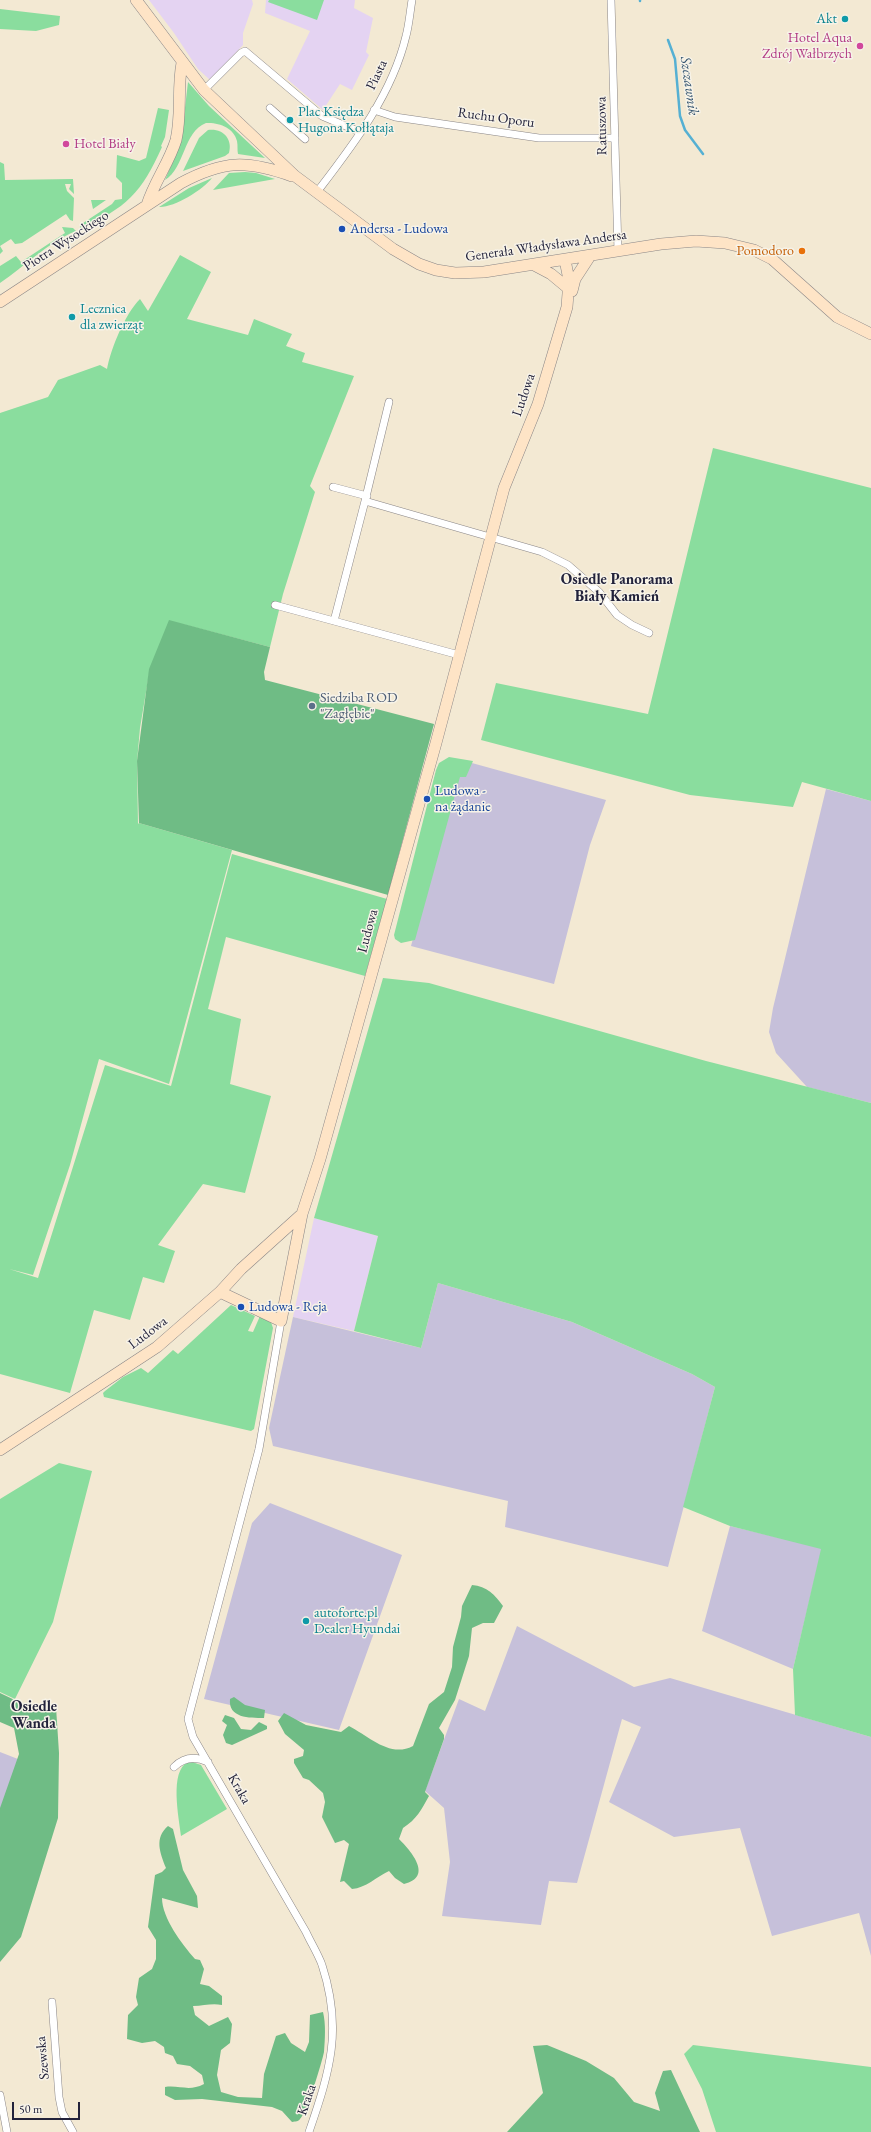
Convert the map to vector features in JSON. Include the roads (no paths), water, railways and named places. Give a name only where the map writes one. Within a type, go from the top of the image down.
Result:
[{"type":"street","name":"Generała Władysława Andersa","points":[[136,0],[182,63],[224,112],[265,147],[295,176],[393,249],[419,264],[436,270],[455,273],[484,272],[618,251],[696,241],[725,243],[754,250],[772,259],[788,271],[837,317],[871,334]]},
{"type":"street","name":"Piasta","points":[[317,192],[360,132],[374,110],[394,72],[407,36],[412,0]]},
{"type":"street","name":"Ratuszowa","points":[[611,0],[618,251]]},
{"type":"street","points":[[204,90],[241,53],[245,51],[322,116],[360,132]]},
{"type":"street","points":[[147,205],[176,140],[180,107],[180,75],[182,63]]},
{"type":"street","points":[[270,108],[305,139]]},
{"type":"street","name":"Ruchu Oporu","points":[[374,110],[396,117],[539,138],[615,138]]},
{"type":"street","points":[[265,147],[274,169]]},
{"type":"street","name":"Piotra Wysockiego","points":[[0,302],[189,178],[224,166],[251,164],[274,169],[295,176]]},
{"type":"street","points":[[534,265],[551,274],[569,294],[575,279],[590,256]]},
{"type":"street","name":"Ludowa","points":[[259,1448],[302,1214],[320,1159],[504,488],[538,404],[569,294],[565,260]]},
{"type":"street","points":[[334,621],[389,402]]},
{"type":"street","points":[[333,487],[542,552],[568,565],[599,592],[617,616],[649,633]]},
{"type":"street","points":[[275,605],[459,655]]},
{"type":"street","name":"Ludowa","points":[[0,1450],[157,1347],[220,1292],[241,1269],[302,1214]]},
{"type":"street","points":[[220,1292],[281,1322]]},
{"type":"street","name":"Kraka","points":[[259,1448],[188,1719],[194,1737],[306,1932],[321,1965],[331,2003],[333,2044],[326,2082],[309,2132]]},
{"type":"street","points":[[174,1767],[182,1760],[189,1758],[201,1759],[208,1762]]},
{"type":"street","name":"Szewska","points":[[52,2002],[59,2097],[62,2112],[73,2132]]},
{"type":"street","points":[[0,2095],[7,2132]]},
{"type":"waterway","name":"Szczawnik","points":[[668,40],[675,59],[680,116],[685,130],[703,154]]},
{"type":"place","name":"Akt","points":[[845,19]]},
{"type":"place","name":"Hotel Aqua Zdrój Wałbrzych","points":[[860,46]]},
{"type":"place","name":"Plac Księdza Hugona Kołłątaja","points":[[290,120]]},
{"type":"place","name":"Hotel Biały","points":[[66,144]]},
{"type":"place","name":"Andersa - Ludowa","points":[[342,229]]},
{"type":"place","name":"Pomodoro","points":[[802,251]]},
{"type":"place","name":"Lecznica dla zwierząt","points":[[72,317]]},
{"type":"place","name":"Siedziba ROD \"Zagłębie\"","points":[[312,706]]},
{"type":"place","name":"Ludowa - na żądanie","points":[[427,799]]},
{"type":"place","name":"Ludowa - Reja","points":[[241,1307]]},
{"type":"place","name":"autoforte.pl Dealer Hyundai","points":[[306,1621]]},
{"type":"district","name":"Osiedle Panorama Biały Kamień","points":[[617,588]]},
{"type":"district","name":"Osiedle Wanda","points":[[34,1716]]}]
